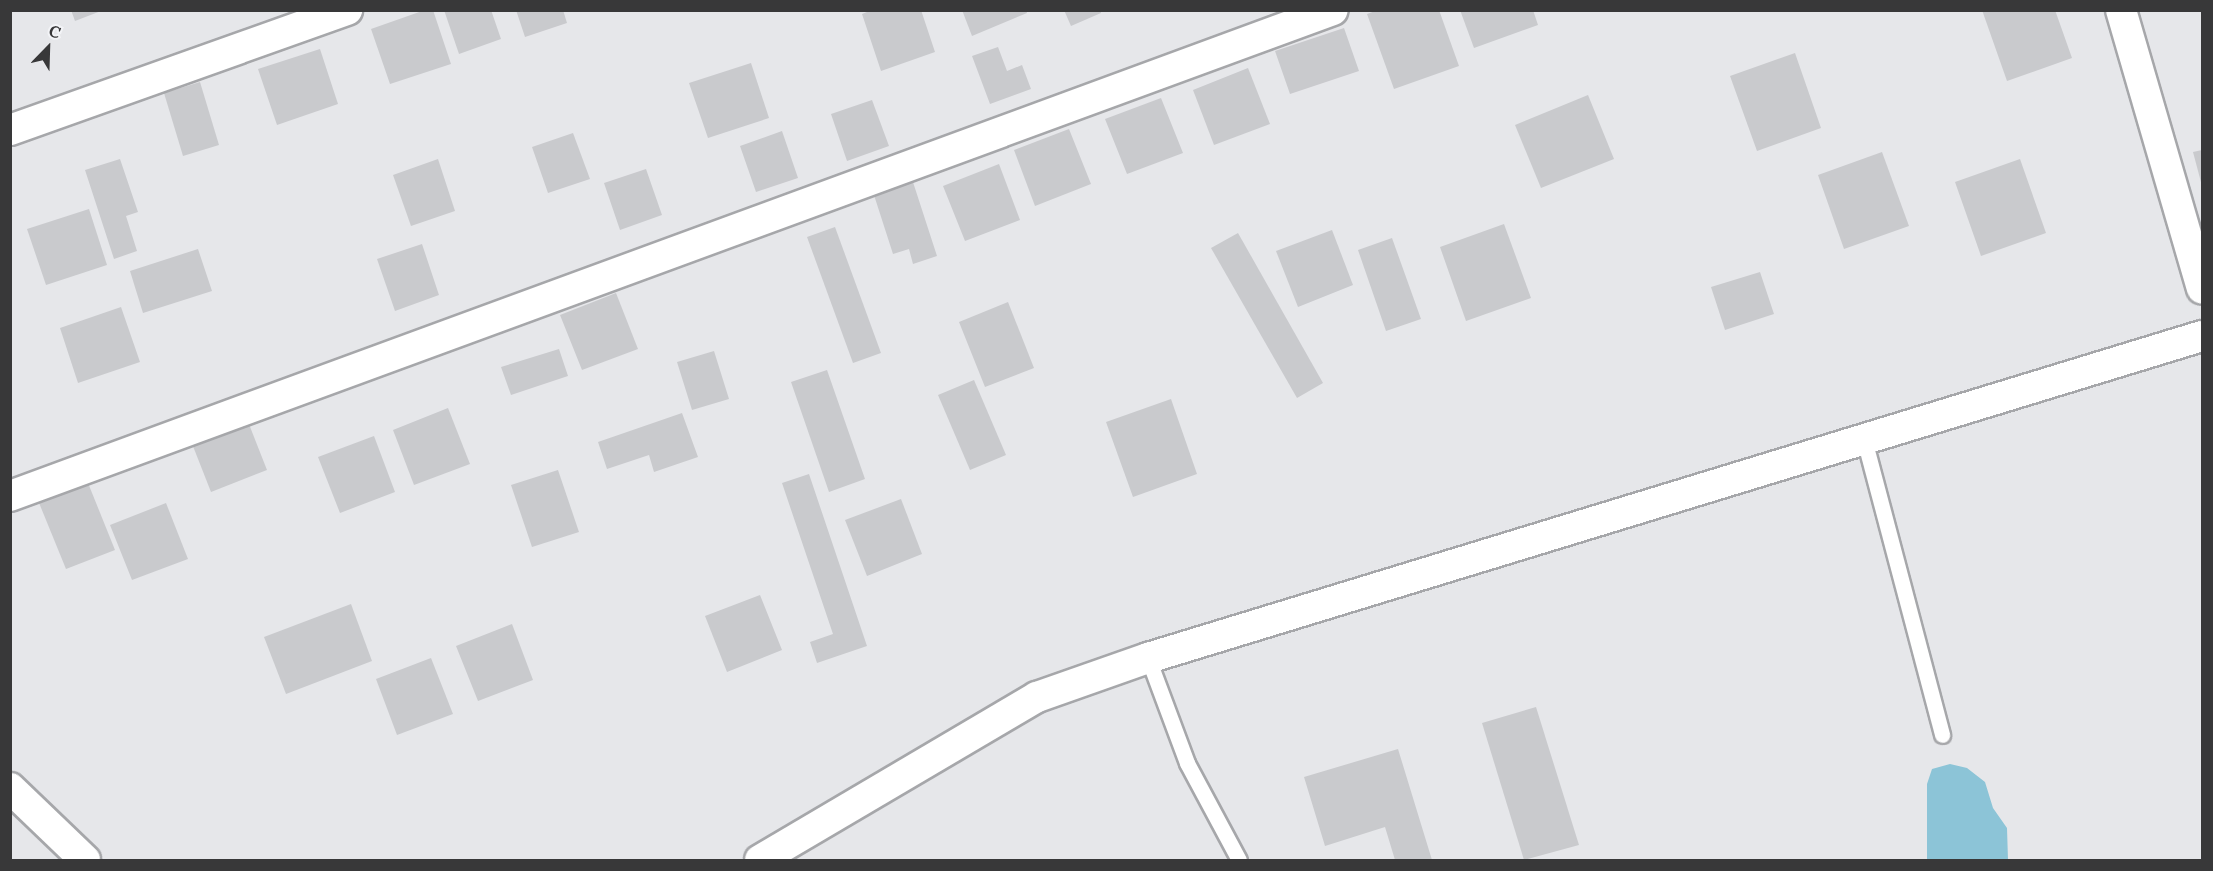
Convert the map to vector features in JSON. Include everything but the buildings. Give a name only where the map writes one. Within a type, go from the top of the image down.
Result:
[{"type":"street","points":[[10,130],[347,10]]},
{"type":"street","points":[[10,496],[1333,10]]},
{"type":"street","points":[[2121,10],[2202,288]]},
{"type":"street","points":[[760,861],[1036,697],[1148,658],[2202,336]]},
{"type":"street","points":[[10,788],[85,861]]},
{"type":"lane","points":[[1864,439],[1942,735]]},
{"type":"lane","points":[[1148,658],[1187,763],[1239,861]]},
{"type":"water","points":[[1950,764],[1967,768],[1985,782],[1993,808],[2007,828],[2008,860],[1927,860],[1927,784],[1932,769]]}]
